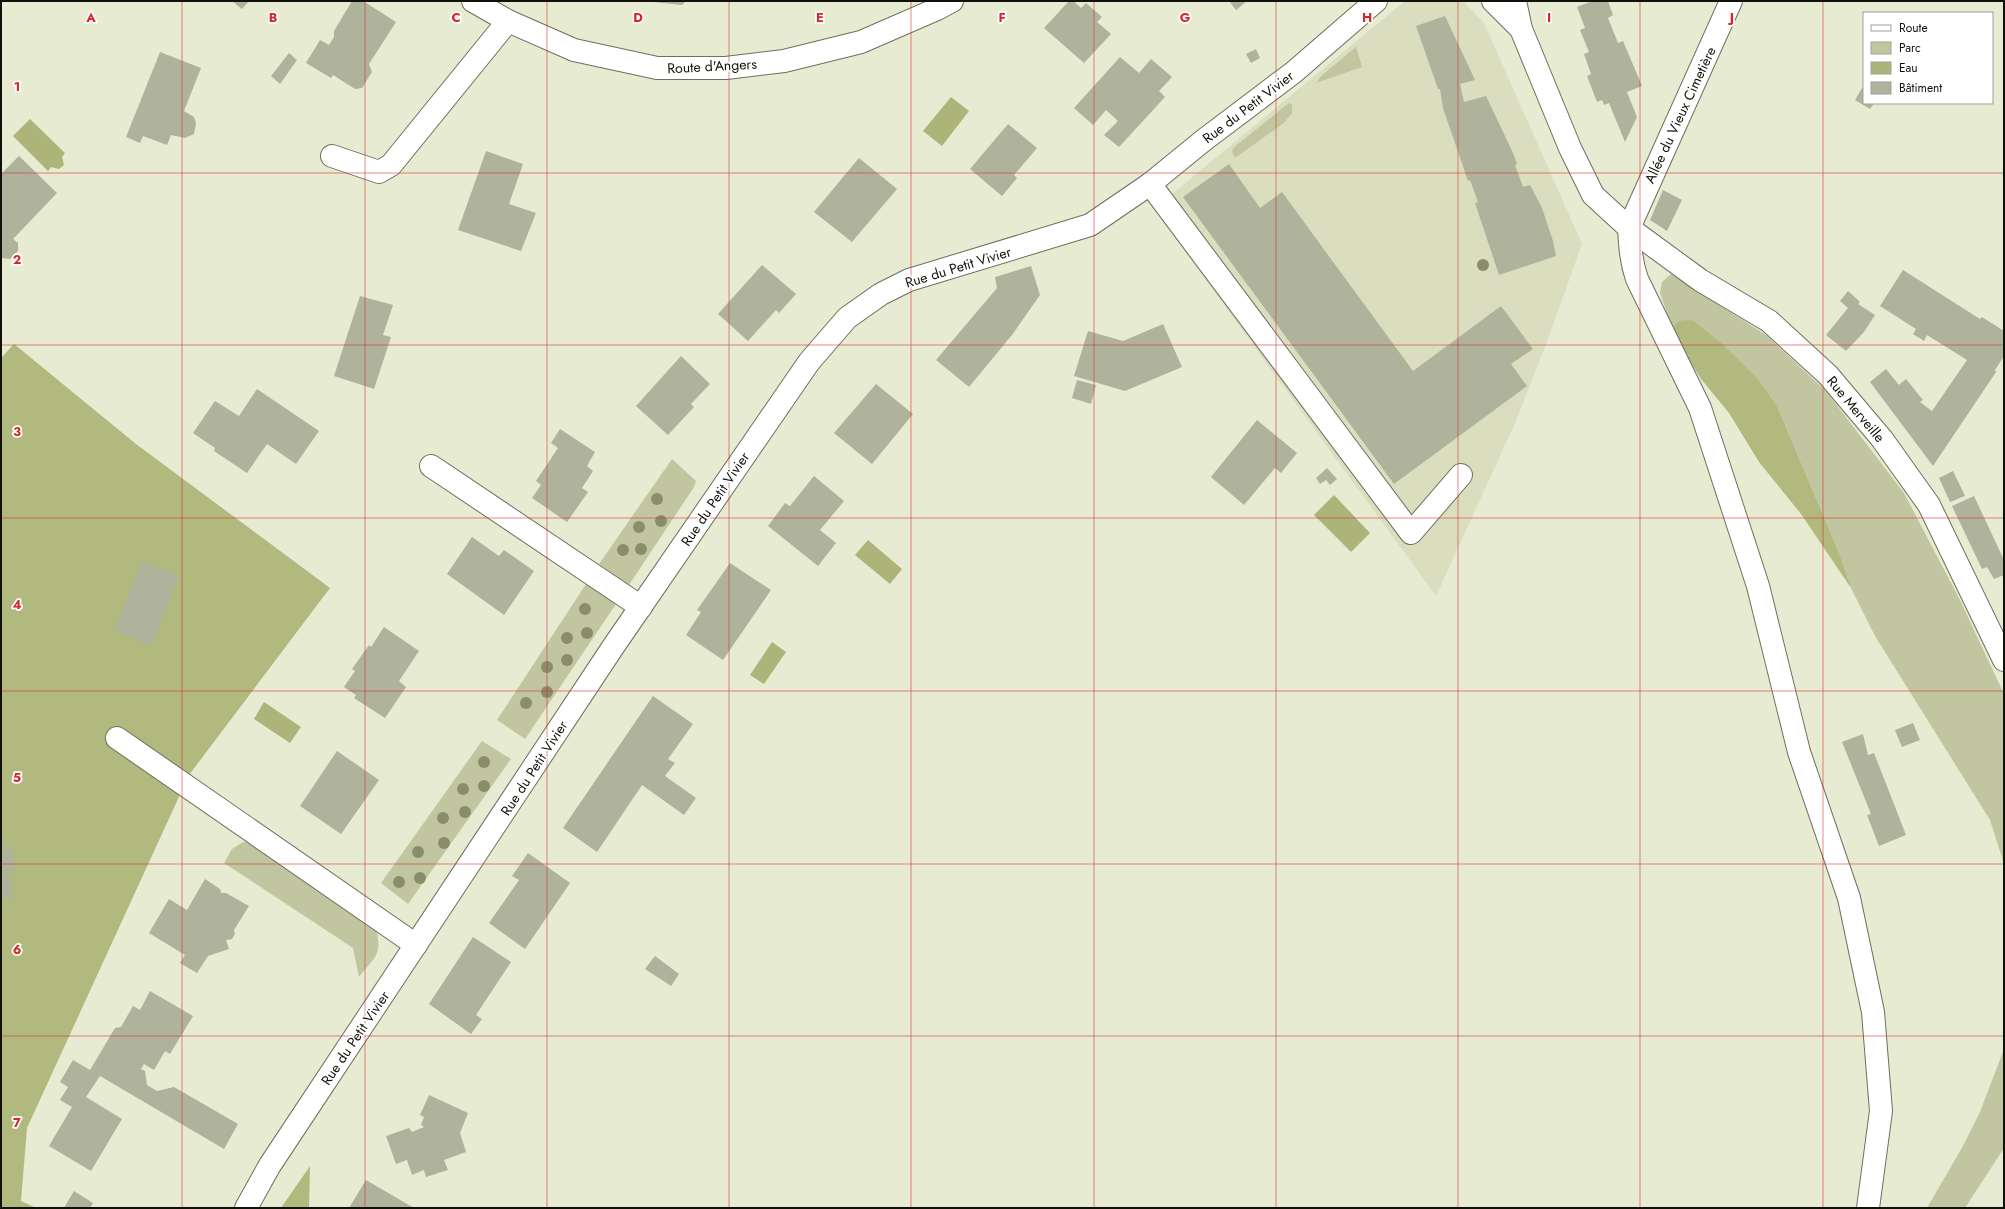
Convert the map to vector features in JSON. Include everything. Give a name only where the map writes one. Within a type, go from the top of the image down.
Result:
[{"type":"street","name":"Route d'Angers","points":[[473,1],[508,21],[574,50],[657,68],[726,68],[784,61],[861,42],[916,9],[952,1]]},
{"type":"street","name":"Rue du Petit Vivier","points":[[246,1208],[270,1165],[641,607],[809,362],[847,318],[881,294],[909,280],[1090,225],[1150,184],[1204,140],[1294,72],[1376,1]]},
{"type":"street","points":[[1493,1],[1521,29]]},
{"type":"street","points":[[1515,1],[1521,29]]},
{"type":"street","name":"Allée du Vieux Cimetière","points":[[1629,228],[1732,1]]},
{"type":"street","points":[[332,156],[379,172],[391,165],[508,21]]},
{"type":"street","name":"Rue Merveille","points":[[1521,29],[1570,148],[1594,195],[1629,228],[1700,280],[1769,321],[1828,375],[1882,439],[1929,505],[2004,660]]},
{"type":"street","points":[[1150,184],[1411,533],[1461,476]]},
{"type":"street","points":[[1629,228],[1632,265],[1637,279],[1700,408],[1726,486],[1758,586],[1799,752],[1849,898],[1874,1012],[1881,1111],[1868,1208]]},
{"type":"street","points":[[431,466],[641,607]]},
{"type":"street","points":[[117,738],[416,945]]},
{"type":"shaded area","points":[[1405,1],[1463,1],[1484,23],[1582,244],[1548,339],[1516,421],[1436,596],[1154,209]]},
{"type":"shaded area","points":[[1679,321],[1694,321],[1721,343],[1759,380],[1777,406],[1840,555],[1851,588],[1801,514],[1759,462],[1729,413],[1701,379],[1679,344],[1672,328]]},
{"type":"shaded area","points":[[14,344],[136,444],[330,588],[189,775],[27,1128],[21,1201],[36,1208],[1,1208],[1,358]]},
{"type":"shaded area","points":[[310,1166],[309,1208],[281,1208]]},
{"type":"green space","points":[[1356,47],[1362,67],[1316,83],[1321,76]]},
{"type":"green space","points":[[1289,103],[1292,104],[1292,113],[1284,123],[1235,158],[1232,152],[1233,148]]},
{"type":"green space","points":[[1671,274],[1766,335],[1826,391],[1904,493],[1959,598],[2004,694],[2004,864],[1990,820],[1875,636],[1851,588],[1840,555],[1777,406],[1759,380],[1694,321],[1672,328],[1660,293],[1662,282]]},
{"type":"green space","points":[[672,459],[696,481],[694,487],[629,585],[599,564]]},
{"type":"green space","points":[[586,584],[616,604],[525,739],[497,720]]},
{"type":"green space","points":[[482,741],[511,759],[408,904],[381,883]]},
{"type":"green space","points":[[243,842],[250,842],[376,929],[378,951],[376,956],[359,977],[353,948],[224,863],[232,849]]},
{"type":"green space","points":[[2004,1049],[2004,1148],[1965,1208],[1927,1208],[1963,1146],[1980,1112]]},
{"type":"water","points":[[951,97],[969,111],[942,146],[923,131]]},
{"type":"water","points":[[30,119],[65,153],[62,157],[64,165],[59,169],[51,167],[48,171],[13,136]]},
{"type":"water","points":[[1334,495],[1370,533],[1351,552],[1314,515]]},
{"type":"water","points":[[868,540],[902,569],[890,584],[855,555]]},
{"type":"water","points":[[772,642],[786,652],[764,684],[750,675]]},
{"type":"water","points":[[264,702],[301,727],[290,743],[254,719]]},
{"type":"building","points":[[232,1],[249,1],[242,9]]},
{"type":"building","points":[[352,1],[363,1],[396,22],[369,64],[372,72],[362,88],[355,89],[333,75],[331,78],[306,63],[320,40],[329,45],[334,37],[334,31]]},
{"type":"building","points":[[643,1],[686,1],[682,5]]},
{"type":"building","points":[[1069,1],[1073,1],[1081,8],[1086,3],[1102,17],[1097,22],[1111,34],[1084,63],[1044,28]]},
{"type":"building","points":[[1229,1],[1247,1],[1236,10]]},
{"type":"building","points":[[1592,1],[1608,1],[1613,15],[1608,18],[1618,43],[1623,41],[1642,86],[1627,92],[1637,117],[1625,142],[1609,103],[1604,105],[1602,100],[1597,102],[1587,76],[1591,74],[1584,54],[1589,52],[1580,30],[1585,28],[1577,7]]},
{"type":"building","points":[[1445,16],[1475,80],[1460,84],[1464,102],[1486,96],[1513,153],[1517,164],[1515,165],[1523,187],[1530,185],[1542,208],[1553,241],[1556,256],[1499,275],[1475,203],[1478,202],[1470,180],[1468,181],[1443,108],[1440,89],[1438,89],[1416,26]]},
{"type":"building","points":[[1256,49],[1260,58],[1251,63],[1246,54]]},
{"type":"building","points":[[160,52],[201,68],[184,111],[194,117],[196,123],[194,134],[185,138],[171,135],[167,145],[143,136],[140,143],[126,137]]},
{"type":"building","points":[[289,53],[297,60],[280,84],[271,76]]},
{"type":"building","points":[[1120,57],[1139,73],[1151,59],[1172,77],[1159,91],[1165,97],[1119,147],[1104,135],[1118,121],[1106,110],[1093,125],[1074,108]]},
{"type":"building","points":[[1863,87],[1863,104],[1873,104],[1870,109],[1855,100]]},
{"type":"building","points":[[1008,124],[1037,148],[1014,175],[1017,178],[1002,196],[970,169]]},
{"type":"building","points":[[486,151],[523,164],[509,204],[536,213],[521,251],[458,230]]},
{"type":"building","points":[[19,156],[57,193],[13,239],[18,243],[18,251],[10,259],[1,258],[1,174]]},
{"type":"building","points":[[859,158],[897,189],[852,242],[814,212]]},
{"type":"building","points":[[1229,164],[1260,208],[1282,192],[1413,371],[1501,306],[1533,349],[1511,364],[1527,386],[1394,484],[1183,197]]},
{"type":"building","points":[[1663,190],[1682,200],[1667,231],[1650,220]]},
{"type":"building","points":[[762,265],[796,294],[779,313],[776,310],[748,341],[718,314]]},
{"type":"building","points":[[1031,266],[1040,295],[1012,335],[969,387],[936,360],[997,288],[995,277]]},
{"type":"building","points":[[1903,270],[1980,319],[1982,317],[2004,331],[2004,356],[1995,370],[1996,372],[1933,466],[1870,382],[1886,369],[1899,385],[1906,379],[1923,400],[1920,402],[1932,411],[1967,360],[1927,335],[1924,341],[1913,334],[1916,329],[1880,306]]},
{"type":"building","points":[[1848,291],[1860,302],[1858,304],[1875,315],[1864,332],[1846,351],[1826,335],[1848,308],[1840,301]]},
{"type":"building","points":[[360,296],[393,305],[383,335],[391,337],[374,389],[334,376]]},
{"type":"building","points":[[1163,324],[1182,367],[1125,391],[1074,376],[1088,331],[1123,341]]},
{"type":"building","points":[[681,356],[710,384],[691,404],[694,407],[668,435],[636,406]]},
{"type":"building","points":[[1077,380],[1096,385],[1091,404],[1072,398]]},
{"type":"building","points":[[876,384],[913,414],[872,464],[834,433]]},
{"type":"building","points":[[257,389],[319,431],[296,464],[267,444],[247,473],[214,451],[215,448],[193,433],[215,401],[239,416]]},
{"type":"building","points":[[1257,420],[1297,453],[1281,473],[1275,468],[1244,505],[1211,477]]},
{"type":"building","points":[[560,429],[595,452],[587,466],[593,471],[582,488],[588,492],[567,522],[532,498],[541,485],[536,481],[558,448],[551,443]]},
{"type":"building","points":[[1327,468],[1337,479],[1330,485],[1326,480],[1320,484],[1316,478]]},
{"type":"building","points":[[1953,471],[1965,496],[1950,502],[1939,478]]},
{"type":"building","points":[[814,476],[844,501],[820,530],[836,543],[818,566],[768,526],[785,503],[790,506]]},
{"type":"building","points":[[1974,496],[2004,560],[2004,575],[1994,579],[1987,567],[1982,569],[1952,506]]},
{"type":"building","points":[[472,537],[499,556],[504,550],[534,571],[504,615],[447,574]]},
{"type":"building","points":[[142,562],[179,576],[151,646],[114,630]]},
{"type":"building","points":[[730,563],[771,590],[723,660],[686,635],[701,612],[697,610]]},
{"type":"building","points":[[384,627],[419,651],[399,681],[406,687],[385,718],[354,698],[356,695],[344,687],[355,671],[352,669],[369,645],[371,647]]},
{"type":"building","points":[[653,696],[693,724],[668,759],[675,763],[665,776],[696,798],[684,815],[642,785],[597,852],[563,828]]},
{"type":"building","points":[[1913,723],[1920,740],[1902,747],[1895,730]]},
{"type":"building","points":[[1863,734],[1868,755],[1874,753],[1906,835],[1879,846],[1867,815],[1871,814],[1842,742]]},
{"type":"building","points":[[337,751],[379,780],[341,834],[300,806]]},
{"type":"building","points":[[1,826],[6,850],[12,849],[15,870],[9,872],[13,897],[1,899]]},
{"type":"building","points":[[528,853],[570,883],[525,949],[489,923],[519,880],[512,876]]},
{"type":"building","points":[[205,879],[220,889],[221,893],[226,893],[249,906],[234,930],[235,934],[232,939],[226,940],[229,949],[208,956],[197,973],[180,963],[185,955],[149,933],[169,899],[187,910]]},
{"type":"building","points":[[473,937],[511,962],[476,1015],[482,1019],[471,1034],[429,1004]]},
{"type":"building","points":[[655,956],[679,974],[671,986],[645,969]]},
{"type":"building","points":[[150,991],[193,1016],[170,1054],[165,1051],[154,1070],[144,1064],[141,1069],[145,1071],[147,1085],[157,1091],[174,1087],[238,1124],[224,1149],[100,1076],[86,1097],[122,1119],[91,1171],[49,1146],[72,1107],[60,1100],[68,1087],[60,1082],[73,1060],[90,1070],[115,1028],[121,1027],[133,1006],[140,1010]]},
{"type":"building","points":[[429,1095],[468,1113],[460,1133],[466,1152],[444,1160],[448,1170],[426,1177],[424,1170],[412,1175],[407,1160],[396,1164],[386,1136],[409,1128],[412,1132],[424,1127],[421,1125],[424,1117],[420,1115]]},
{"type":"building","points":[[366,1180],[414,1208],[349,1208]]},
{"type":"building","points":[[74,1191],[93,1203],[90,1208],[64,1208]]}]
